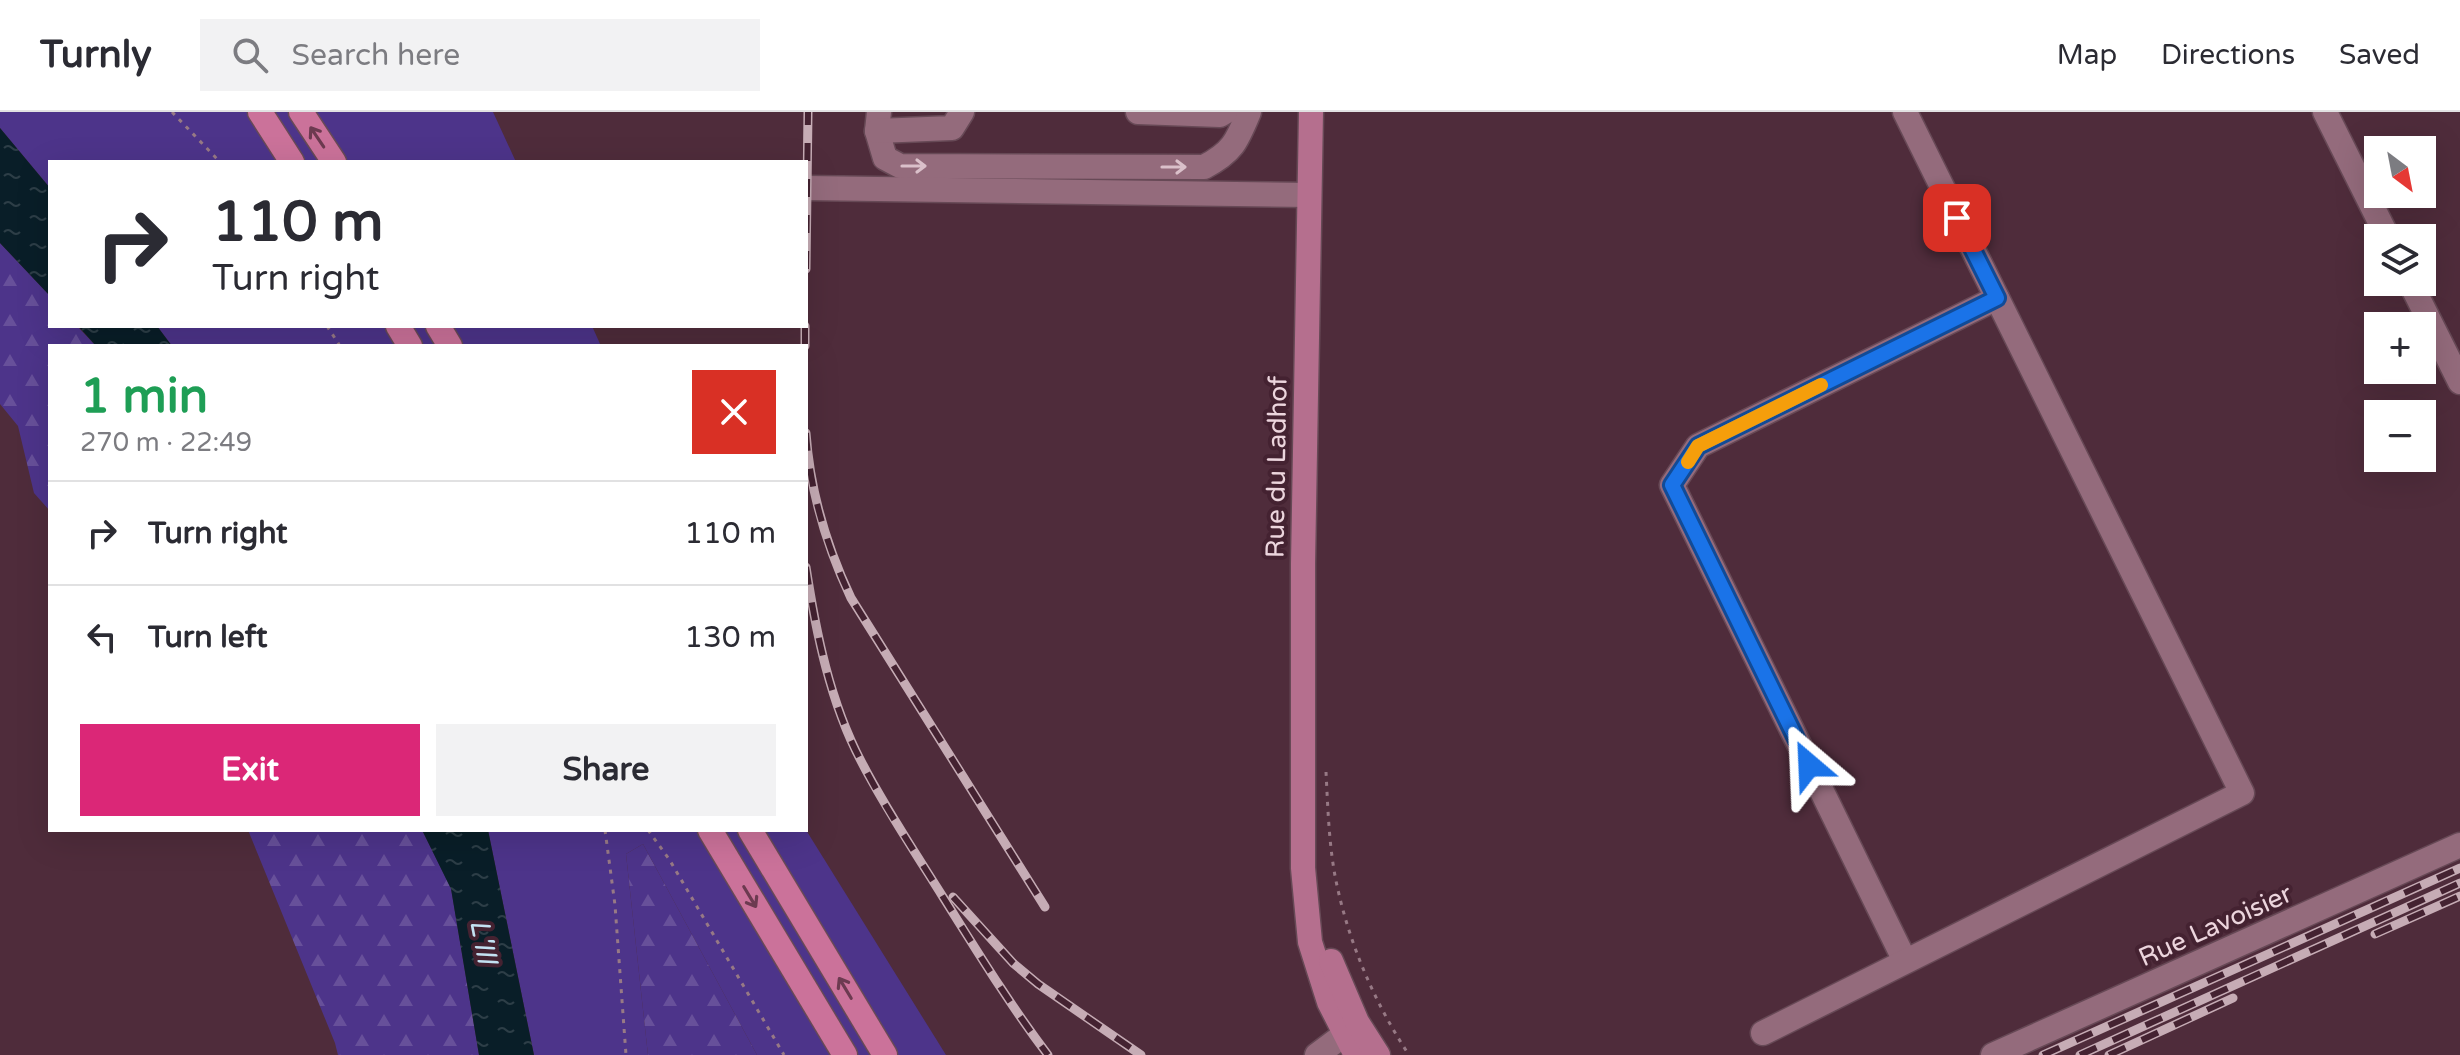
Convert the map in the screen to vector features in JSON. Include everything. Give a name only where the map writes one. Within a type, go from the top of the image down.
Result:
[{"type":"highway","points":[[260,112],[291,160]]},
{"type":"highway","points":[[301,112],[333,160]]},
{"type":"highway","points":[[711,832],[845,1055]]},
{"type":"highway","points":[[751,832],[885,1055]]},
{"type":"main road","name":"Rue du Ladhof","points":[[1311,112],[1303,564],[1303,868],[1310,942],[1329,1002],[1351,1045]]},
{"type":"main road","name":"Rue du Ladhof","points":[[1303,822],[1308,874],[1323,938],[1357,1022],[1378,1055]]},
{"type":"street","points":[[962,112],[952,128],[878,121],[885,158],[900,166],[1204,167],[1223,158],[1236,143],[1249,112]]},
{"type":"street","points":[[1138,112],[1220,115],[1225,112]]},
{"type":"street","points":[[1763,1033],[2242,793],[1905,112]]},
{"type":"street","points":[[2325,112],[2381,224]]},
{"type":"street","points":[[808,188],[1309,195]]},
{"type":"street","points":[[2417,296],[2460,382]]},
{"type":"street","points":[[1905,961],[1672,485],[1698,446],[1997,298]]},
{"type":"street","name":"Rue Lavoisier","points":[[1993,1055],[2460,845]]},
{"type":"street","points":[[1317,1055],[1351,1045]]},
{"type":"path","points":[[172,112],[218,160]]},
{"type":"path","points":[[1326,773],[1337,887],[1344,912],[1383,1016],[1409,1055]]},
{"type":"path","points":[[605,832],[615,905],[626,1055]]},
{"type":"path","points":[[649,832],[669,859],[784,1055]]},
{"type":"green space","points":[[0,112],[493,112],[515,160],[48,160],[48,186],[0,128]]},
{"type":"green space","points":[[0,243],[48,294],[48,328],[79,328],[94,344],[48,344],[48,509],[34,493],[18,426],[0,404]]},
{"type":"green space","points":[[158,328],[593,328],[600,344],[170,344]]},
{"type":"green space","points":[[249,832],[423,832],[451,888],[479,1055],[338,1055]]},
{"type":"green space","points":[[488,832],[807,832],[946,1055],[757,1055],[643,844],[626,854],[648,1055],[534,1055]]},
{"type":"green space","points":[[643,844],[757,1055],[648,1055],[626,854]]},
{"type":"water","points":[[0,128],[48,186],[48,294],[0,243]]},
{"type":"water","points":[[80,328],[158,328],[170,344],[94,344]]},
{"type":"water","name":"L'Ill","points":[[423,832],[488,832],[534,1055],[479,1055],[451,889]]},
{"type":"railway","points":[[807,160],[808,112]]},
{"type":"railway","points":[[805,328],[805,344]]},
{"type":"railway","points":[[808,450],[821,517],[851,598],[1045,907]]},
{"type":"railway","points":[[808,580],[833,691],[861,761],[981,958],[1048,1055]]},
{"type":"railway","points":[[2043,1055],[2460,868]]},
{"type":"railway","points":[[2080,1055],[2460,883]]},
{"type":"railway","points":[[2375,934],[2460,896]]},
{"type":"railway","points":[[953,897],[1013,963],[1038,984],[1141,1055]]},
{"type":"railway","points":[[2109,1055],[2233,998]]},
{"type":"slow traffic","points":[[1688,462],[1698,446],[1821,385]]},
{"type":"route","points":[[1809,765],[1672,485],[1698,446],[1997,298],[1957,218]]}]
